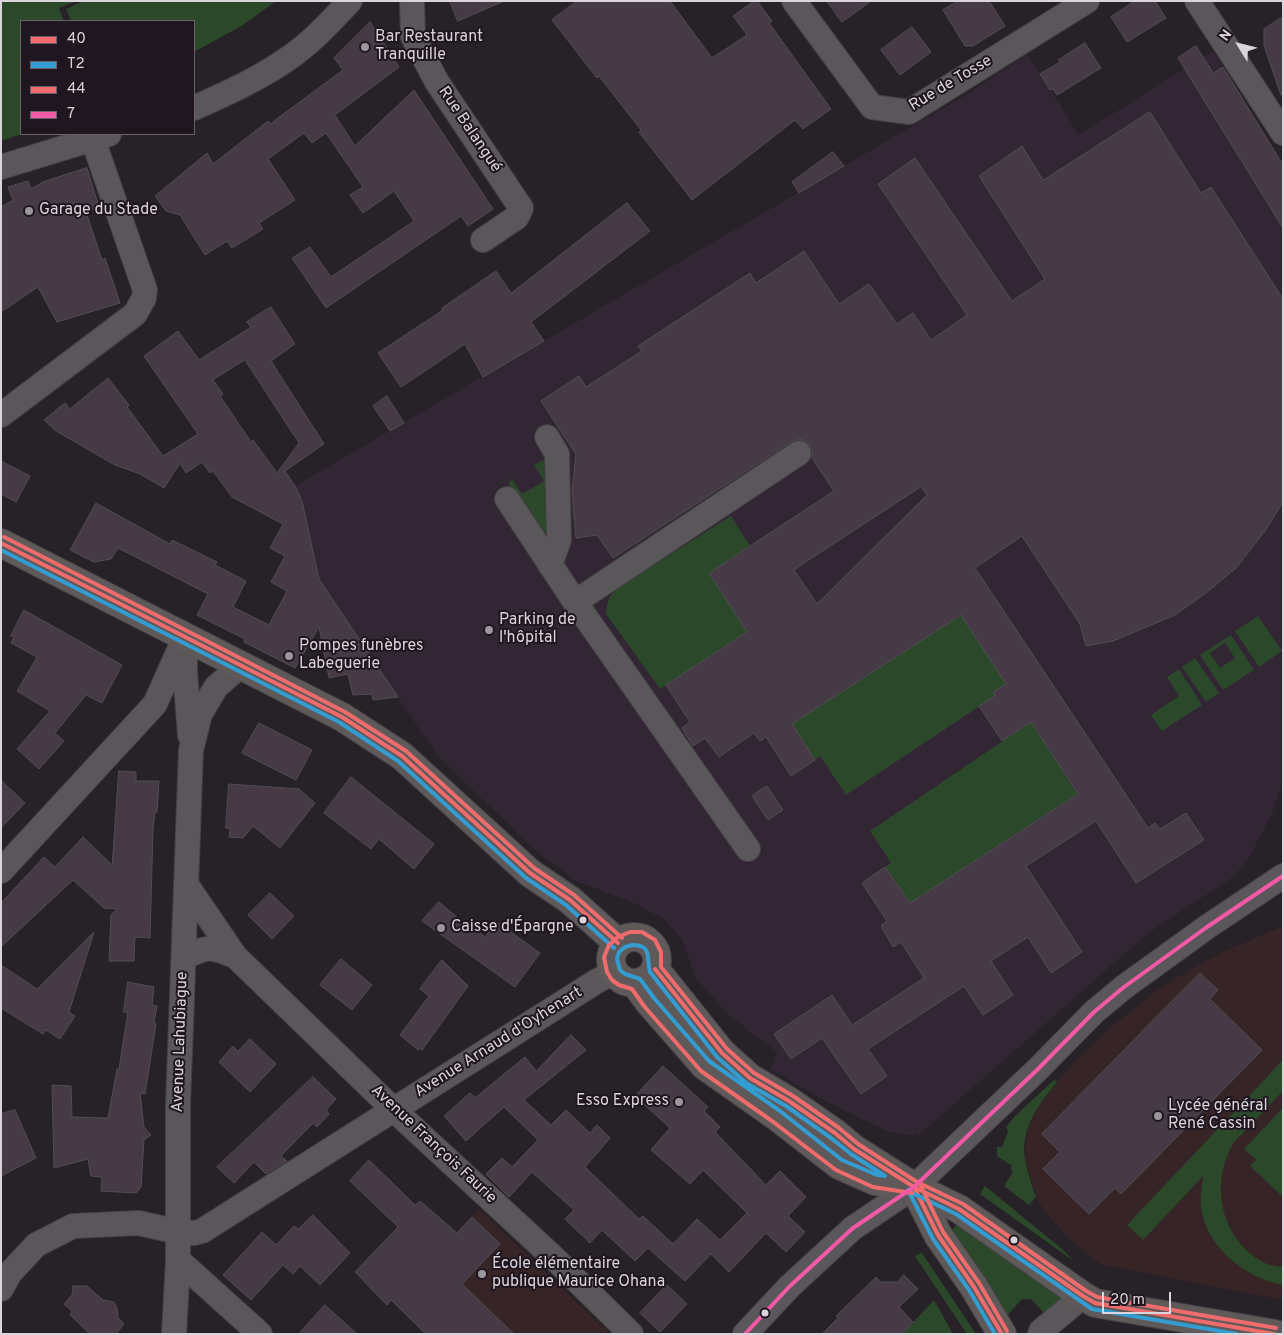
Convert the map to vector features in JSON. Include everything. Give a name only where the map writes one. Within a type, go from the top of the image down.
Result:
[{"type":"main road","points":[[1,543],[342,717],[402,756],[530,873],[570,900],[618,943]]},
{"type":"main road","points":[[635,975],[656,956],[649,943],[636,937],[628,938],[618,943],[610,959],[635,975],[649,1002],[705,1066],[776,1116],[839,1165],[874,1181],[914,1187],[960,1209],[1083,1296],[1095,1302],[1275,1334]]},
{"type":"main road","points":[[914,1187],[938,1235],[974,1286],[1002,1334]]},
{"type":"street","points":[[195,108],[240,88],[293,55],[314,38],[350,1]]},
{"type":"street","name":"Rue Balangué","points":[[412,1],[413,37],[437,82],[521,208],[517,218],[483,240]]},
{"type":"street","name":"Rue de Tosse","points":[[794,1],[872,107],[909,112],[1087,1]]},
{"type":"street","points":[[1197,1],[1283,133]]},
{"type":"street","points":[[1,167],[97,135],[144,290],[144,298],[135,314],[1,415]]},
{"type":"street","points":[[547,437],[556,454],[559,540],[550,565]]},
{"type":"street","points":[[575,602],[799,453]]},
{"type":"street","points":[[507,499],[628,679],[748,849]]},
{"type":"street","points":[[3,866],[156,704],[185,637]]},
{"type":"street","name":"Avenue Lahubiague","points":[[174,1334],[178,1260],[178,1104],[191,750],[185,672],[185,637]]},
{"type":"street","name":"Avenue Lahubiague","points":[[191,750],[200,714],[216,687],[240,666]]},
{"type":"street","points":[[745,1334],[790,1286],[853,1228],[914,1187],[1037,1070],[1094,1012],[1124,987],[1207,927],[1283,876]]},
{"type":"street","name":"Avenue François Faurie","points":[[186,884],[235,956],[394,1110],[553,1257],[631,1334]]},
{"type":"street","name":"Avenue François Faurie","points":[[184,958],[205,948],[216,948],[235,956]]},
{"type":"street","name":"Avenue Arnaud d'Oyhenart","points":[[1,1289],[10,1273],[36,1245],[73,1226],[139,1223],[178,1232],[194,1233],[202,1231],[589,986],[635,975]]},
{"type":"street","points":[[178,1260],[260,1334]]},
{"type":"street","points":[[1040,1334],[1041,1331],[1083,1296]]},
{"type":"shaded area","points":[[1213,51],[1283,165],[1283,779],[1272,814],[1247,861],[1233,877],[1147,934],[919,1135],[917,1132],[913,1136],[889,1132],[821,1099],[771,1069],[777,1052],[730,1016],[696,979],[682,939],[665,920],[634,903],[576,881],[529,845],[437,755],[319,582],[302,501],[295,486],[964,96],[1027,54],[1079,135]]},
{"type":"shaded area","name":"Lycée général René Cassin","points":[[1283,926],[1283,1300],[1100,1264],[1069,1239],[1045,1212],[1036,1197],[1025,1158],[1029,1124],[1036,1109],[1073,1063],[1115,1024],[1156,991],[1189,970],[1227,950]]},
{"type":"shaded area","name":"École élémentaire publique Maurice Ohana","points":[[479,1209],[610,1334],[425,1334],[391,1300]]},
{"type":"green space","points":[[1,1],[76,1],[59,8],[64,20],[20,20],[20,135],[1,141]]},
{"type":"green space","points":[[83,1],[276,1],[243,25],[195,51],[195,20],[71,20],[66,9]]},
{"type":"green space","points":[[547,460],[548,540],[539,535],[509,486],[509,482],[512,479],[522,494],[544,481],[534,465]]},
{"type":"green space","points":[[731,516],[750,546],[709,573],[749,635],[736,639],[660,689],[606,614],[609,599],[619,587]]},
{"type":"green space","points":[[961,615],[1008,687],[993,692],[995,696],[846,795],[820,756],[815,760],[792,724]]},
{"type":"green space","points":[[1258,616],[1282,651],[1259,667],[1235,631]]},
{"type":"green space","points":[[1231,635],[1254,670],[1223,690],[1200,655]],"holes":[[[1225,643],[1235,658],[1220,668],[1210,653]]]},
{"type":"green space","points":[[1195,658],[1219,693],[1206,702],[1182,667]]},
{"type":"green space","points":[[1179,669],[1202,705],[1162,731],[1151,715],[1179,696],[1167,677]]},
{"type":"green space","points":[[1031,722],[1077,794],[910,903],[885,867],[891,863],[870,831]]},
{"type":"green space","points":[[1283,1060],[1283,1091],[1233,1144],[1226,1159],[1222,1175],[1221,1192],[1228,1224],[1236,1238],[1247,1251],[1261,1261],[1283,1267],[1283,1285],[1269,1281],[1242,1268],[1219,1247],[1204,1222],[1201,1207],[1203,1176],[1143,1240],[1127,1225]]},
{"type":"green space","points":[[1054,1080],[1057,1082],[1032,1118],[1025,1137],[1025,1159],[1036,1197],[1029,1205],[1004,1186],[1013,1172],[1012,1166],[997,1156],[997,1147],[1002,1147],[1008,1131],[1006,1127],[1016,1115]]},
{"type":"green space","points":[[1283,1108],[1283,1197],[1250,1166],[1256,1160],[1244,1149]]},
{"type":"green space","points":[[985,1186],[1062,1249],[1075,1262],[980,1194]]},
{"type":"green space","points":[[958,1223],[1064,1297],[1044,1313],[1031,1299],[1022,1299],[1006,1317],[949,1233]]},
{"type":"green space","points":[[922,1253],[976,1334],[967,1334],[915,1256]]},
{"type":"green space","points":[[934,1300],[953,1334],[902,1334]]},
{"type":"building","points":[[450,1],[504,1],[458,21]]},
{"type":"building","points":[[577,1],[670,1],[712,58],[747,35],[733,16],[754,1],[757,1],[772,21],[769,23],[831,109],[803,129],[795,120],[692,200],[639,132],[641,130],[599,76],[597,78],[552,20]]},
{"type":"building","points":[[827,1],[871,1],[842,22]]},
{"type":"building","points":[[958,1],[989,1],[1005,26],[973,46],[965,46],[943,10]]},
{"type":"building","points":[[1135,1],[1155,1],[1166,18],[1127,42],[1111,17]]},
{"type":"building","points":[[1283,17],[1283,95],[1281,95],[1264,46],[1264,29]]},
{"type":"building","points":[[370,22],[399,67],[335,115],[355,146],[414,90],[493,209],[468,226],[461,216],[326,308],[292,258],[310,247],[331,277],[414,221],[394,191],[363,213],[350,195],[363,187],[326,133],[312,143],[304,133],[268,159],[295,200],[259,223],[263,229],[232,248],[227,241],[205,255],[180,215],[166,211],[155,196],[207,153],[213,164],[268,121],[270,124],[343,70],[334,58]]},
{"type":"building","points":[[912,27],[931,52],[900,75],[881,50]]},
{"type":"building","points":[[1085,43],[1101,68],[1057,95],[1053,89],[1050,90],[1040,74]]},
{"type":"building","points":[[1196,46],[1213,73],[1223,67],[1283,165],[1283,228],[1178,58]]},
{"type":"building","points":[[1150,112],[1201,193],[1211,187],[1283,299],[1283,502],[1265,531],[1236,568],[1206,593],[1175,615],[1113,641],[1086,646],[1080,624],[1022,536],[975,568],[1148,828],[1155,823],[1160,829],[1186,813],[1204,840],[1136,883],[1096,821],[1026,866],[1082,952],[1051,973],[1028,937],[991,961],[1013,995],[983,1015],[964,986],[868,1049],[887,1076],[861,1094],[822,1038],[791,1059],[774,1034],[832,995],[852,1025],[924,978],[901,942],[893,947],[881,926],[887,921],[862,883],[885,867],[910,903],[1078,794],[1031,722],[1002,741],[979,706],[995,696],[993,692],[1006,684],[961,615],[792,724],[815,760],[791,776],[766,737],[760,741],[754,733],[719,757],[705,738],[693,746],[682,728],[690,722],[666,685],[747,632],[709,573],[834,491],[812,458],[811,446],[806,441],[799,439],[791,442],[613,558],[597,535],[576,538],[572,492],[576,454],[541,401],[579,376],[586,387],[642,351],[638,346],[750,273],[756,283],[804,251],[839,304],[869,284],[897,324],[913,313],[931,340],[967,315],[878,184],[915,158],[1012,301],[1045,279],[979,176],[1022,146],[1043,180]],"holes":[[[921,487],[927,495],[817,604],[794,570]]]},
{"type":"building","points":[[833,152],[844,166],[799,193],[792,182]]},
{"type":"building","points":[[87,168],[99,207],[86,212],[102,260],[105,258],[120,303],[57,322],[38,287],[1,312],[1,207],[13,200],[8,187],[28,181],[31,189],[43,182]]},
{"type":"building","points":[[627,203],[650,231],[531,322],[544,341],[483,377],[465,344],[401,387],[378,353],[443,310],[442,308],[496,271],[511,293]]},
{"type":"building","points":[[271,307],[295,344],[271,361],[324,444],[285,471],[302,501],[319,579],[398,697],[373,700],[372,694],[353,695],[348,674],[329,678],[319,627],[295,668],[244,642],[245,639],[197,615],[208,594],[118,548],[111,559],[94,562],[70,550],[96,503],[170,544],[172,540],[217,562],[215,565],[246,581],[233,607],[269,625],[287,591],[271,582],[285,556],[270,548],[283,524],[232,497],[213,471],[210,473],[202,462],[186,473],[180,463],[164,488],[140,474],[115,465],[56,431],[44,420],[65,403],[70,409],[108,378],[129,405],[127,407],[163,456],[198,434],[144,356],[178,331],[199,360],[251,327],[247,322]],"holes":[[[245,360],[299,443],[277,473],[253,440],[251,442],[220,396],[223,394],[213,380]]]},
{"type":"building","points":[[387,396],[404,423],[390,431],[373,406]]},
{"type":"building","points":[[1,461],[30,476],[16,502],[1,494]]},
{"type":"building","points":[[24,610],[122,665],[102,703],[86,695],[55,733],[64,741],[39,769],[17,749],[50,711],[17,691],[37,657],[11,643],[14,637],[11,636]]},
{"type":"building","points":[[259,723],[312,750],[296,780],[242,753]]},
{"type":"building","points":[[119,771],[136,772],[136,781],[159,781],[157,812],[155,812],[153,828],[150,938],[135,937],[134,961],[109,961],[111,915],[117,909],[104,908],[73,880],[1,947],[1,903],[44,857],[55,867],[83,837],[112,865]]},
{"type":"building","points":[[351,777],[434,844],[414,869],[379,839],[371,849],[324,813]]},
{"type":"building","points":[[1,780],[25,803],[1,828]]},
{"type":"building","points":[[229,784],[299,789],[315,803],[280,848],[253,826],[243,838],[229,837],[230,829],[226,828]]},
{"type":"building","points":[[767,786],[783,810],[768,820],[752,796]]},
{"type":"building","points":[[270,893],[294,916],[272,939],[248,915]]},
{"type":"building","points":[[439,902],[466,925],[468,922],[485,937],[497,922],[540,953],[515,987],[422,921]]},
{"type":"building","points":[[94,932],[69,1012],[75,1016],[60,1039],[46,1030],[43,1034],[1,1008],[1,965],[37,989]]},
{"type":"building","points":[[341,959],[372,985],[352,1010],[320,985]]},
{"type":"building","points":[[442,960],[468,986],[422,1050],[419,1048],[418,1050],[400,1035],[429,996],[420,989]]},
{"type":"building","points":[[1200,973],[1218,990],[1210,999],[1262,1050],[1121,1194],[1115,1188],[1089,1214],[1043,1169],[1060,1152],[1042,1134]]},
{"type":"building","points":[[128,982],[154,987],[152,1005],[157,1006],[145,1094],[140,1093],[144,1127],[151,1135],[144,1140],[141,1187],[136,1193],[101,1191],[102,1177],[91,1176],[88,1159],[54,1168],[52,1085],[71,1086],[72,1117],[108,1118],[117,1069],[119,1069],[128,1012],[124,1012]]},
{"type":"building","points":[[571,1035],[586,1050],[524,1100],[551,1125],[566,1110],[590,1133],[597,1125],[610,1138],[585,1167],[639,1219],[643,1216],[673,1244],[697,1219],[720,1240],[747,1213],[703,1170],[690,1184],[651,1150],[670,1128],[635,1096],[663,1066],[708,1107],[704,1111],[720,1127],[715,1132],[766,1185],[780,1171],[806,1197],[788,1216],[805,1232],[786,1252],[766,1233],[729,1272],[711,1254],[685,1281],[648,1248],[635,1261],[602,1230],[590,1243],[565,1219],[574,1210],[532,1172],[509,1197],[486,1174],[502,1158],[512,1167],[538,1140],[504,1107],[466,1141],[444,1116],[470,1093],[475,1098],[525,1057],[536,1071]]},
{"type":"building","points":[[250,1039],[276,1064],[250,1092],[219,1062],[233,1046],[238,1051]]},
{"type":"building","points":[[313,1077],[336,1099],[326,1110],[329,1114],[317,1127],[313,1123],[281,1156],[287,1161],[266,1174],[254,1162],[234,1183],[217,1167]]},
{"type":"building","points":[[15,1110],[36,1158],[1,1176],[1,1114]]},
{"type":"building","points":[[369,1160],[415,1205],[420,1201],[457,1233],[472,1217],[500,1244],[462,1284],[514,1334],[426,1334],[391,1300],[387,1305],[355,1272],[398,1227],[350,1181]]},
{"type":"building","points":[[313,1215],[350,1253],[320,1285],[300,1266],[293,1274],[283,1265],[251,1300],[223,1275],[262,1232],[276,1245],[294,1226],[298,1229]]},
{"type":"building","points":[[904,1275],[918,1289],[899,1307],[913,1322],[902,1334],[822,1334],[838,1318],[836,1316],[876,1277],[880,1282],[897,1282]]},
{"type":"building","points":[[667,1285],[687,1304],[660,1332],[640,1313]]},
{"type":"building","points":[[73,1286],[87,1286],[103,1300],[114,1302],[118,1318],[124,1324],[116,1334],[90,1334],[70,1315],[72,1311],[64,1304],[72,1295]]},
{"type":"building","points":[[325,1305],[357,1334],[299,1334]]},
{"type":"transit line","name":"44","points":[[4,537],[345,712],[406,751],[534,868],[574,895],[622,938]]},
{"type":"transit line","name":"40","points":[[1,543],[342,717],[402,756],[530,873],[570,900],[618,943]]},
{"type":"transit line","name":"T2","points":[[1,550],[339,722],[398,761],[526,878],[566,905],[614,948]]},
{"type":"transit line","name":"7","points":[[745,1334],[790,1286],[853,1228],[914,1187],[1037,1070],[1094,1012],[1124,987],[1207,927],[1283,876]]},
{"type":"transit line","name":"44","points":[[912,1193],[873,1187],[836,1170],[772,1121],[701,1071],[644,1006],[632,989],[619,985],[612,980],[607,972],[604,957],[609,945],[618,937],[630,932],[642,932],[655,940],[661,952],[661,967],[727,1049],[754,1073],[793,1096],[839,1128],[858,1144],[917,1182],[963,1204],[1086,1291],[1097,1297],[1276,1328]]},
{"type":"transit line","name":"T2","points":[[632,945],[643,947],[646,950],[650,972],[717,1057],[746,1083],[786,1106],[851,1154],[885,1176],[877,1175],[842,1160],[780,1111],[709,1061],[654,998],[640,979],[625,974],[620,970],[617,959],[619,952],[625,947],[632,945]]},
{"type":"transit line","name":"40","points":[[655,969],[722,1053],[750,1078],[789,1101],[835,1133],[854,1149],[914,1187],[959,1209],[1083,1296],[1095,1303],[1274,1334]]},
{"type":"transit line","name":"44","points":[[920,1184],[943,1232],[979,1283],[1007,1331]]},
{"type":"transit line","name":"40","points":[[914,1187],[938,1235],[974,1287],[1002,1334]]},
{"type":"transit line","name":"T2","points":[[908,1190],[933,1239],[969,1290],[995,1334]]},
{"type":"transit line","name":"T2","points":[[912,1193],[956,1214],[1092,1309],[1237,1334]]},
{"type":"place","name":"Bar Restaurant Tranquille","points":[[365,47]]},
{"type":"place","name":"Garage du Stade","points":[[29,211]]},
{"type":"place","name":"Parking de l'hôpital","points":[[489,630]]},
{"type":"place","name":"Pompes funèbres Labeguerie","points":[[289,656]]},
{"type":"place","name":"Caisse d'Épargne","points":[[441,928]]},
{"type":"place","name":"Esso Express","points":[[679,1102]]},
{"type":"place","name":"Lycée général René Cassin","points":[[1158,1116]]},
{"type":"place","name":"École élémentaire publique Maurice Ohana","points":[[482,1274]]}]
